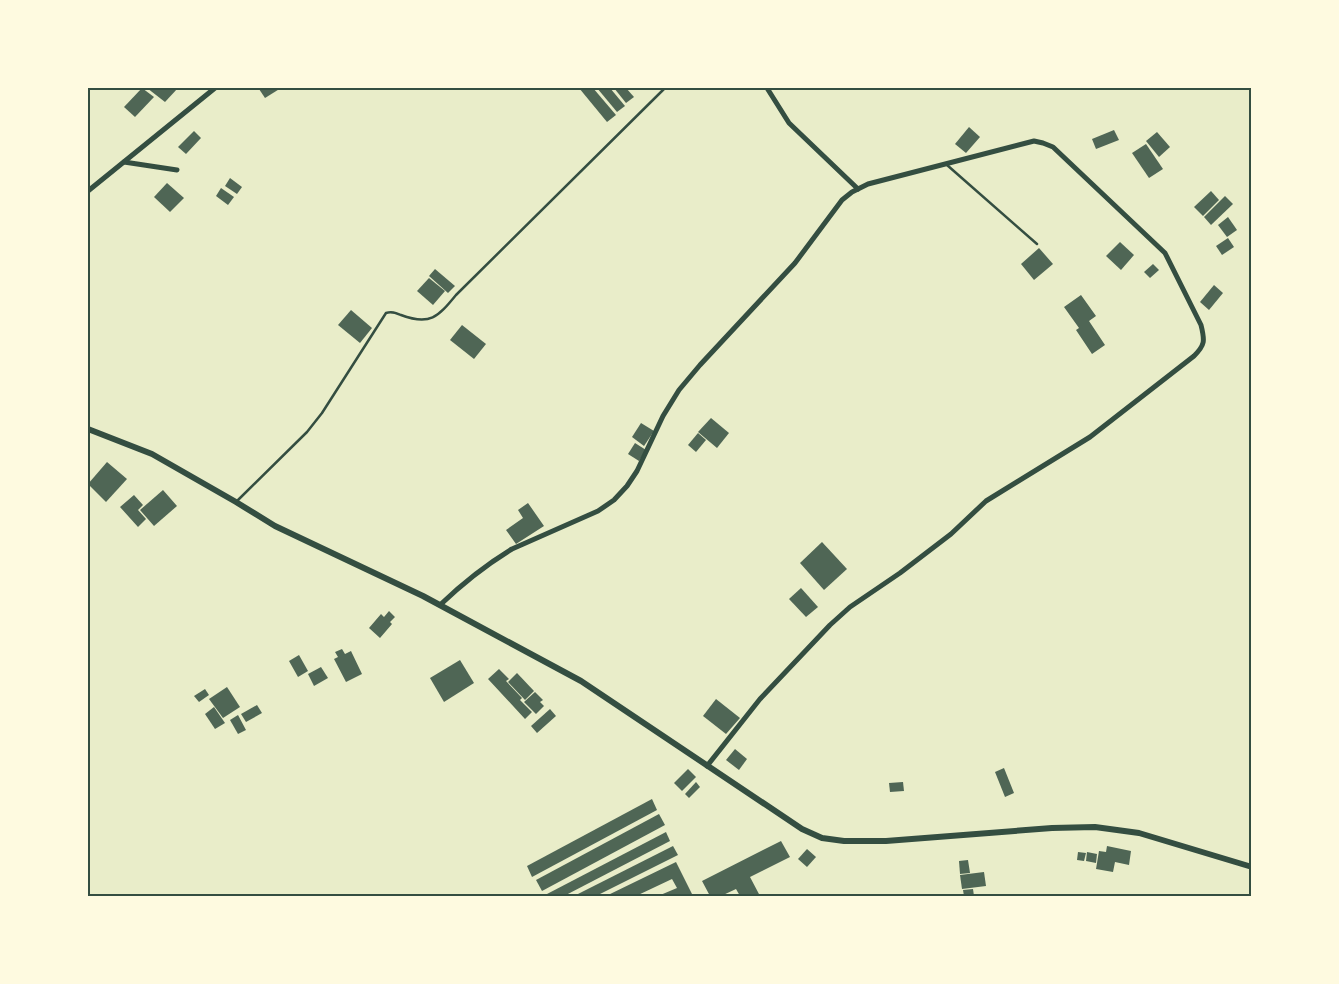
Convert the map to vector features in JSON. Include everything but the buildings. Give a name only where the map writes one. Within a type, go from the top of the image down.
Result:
[{"type":"street","points":[[88,191],[215,88]]},
{"type":"street","points":[[766,88],[789,123],[858,189]]},
{"type":"street","points":[[440,605],[463,582],[498,557],[598,511],[614,500],[637,471],[679,390],[795,263],[842,200],[868,184],[1034,141],[1044,142],[1052,147],[1165,253],[1201,325],[1204,336],[1202,348],[1090,437],[986,501],[950,534],[900,573],[850,607],[830,625],[760,699],[707,766]]},
{"type":"street","points":[[124,162],[177,170]]},
{"type":"street","points":[[88,429],[152,454],[275,526],[440,605],[581,681],[802,829],[822,838],[844,841],[886,841],[1052,828],[1095,827],[1139,832],[1252,867]]},
{"type":"lane","points":[[236,502],[308,432],[386,313],[392,312],[413,320],[434,318],[442,313],[456,295],[666,88]]},
{"type":"lane","points":[[946,164],[1037,244]]}]
